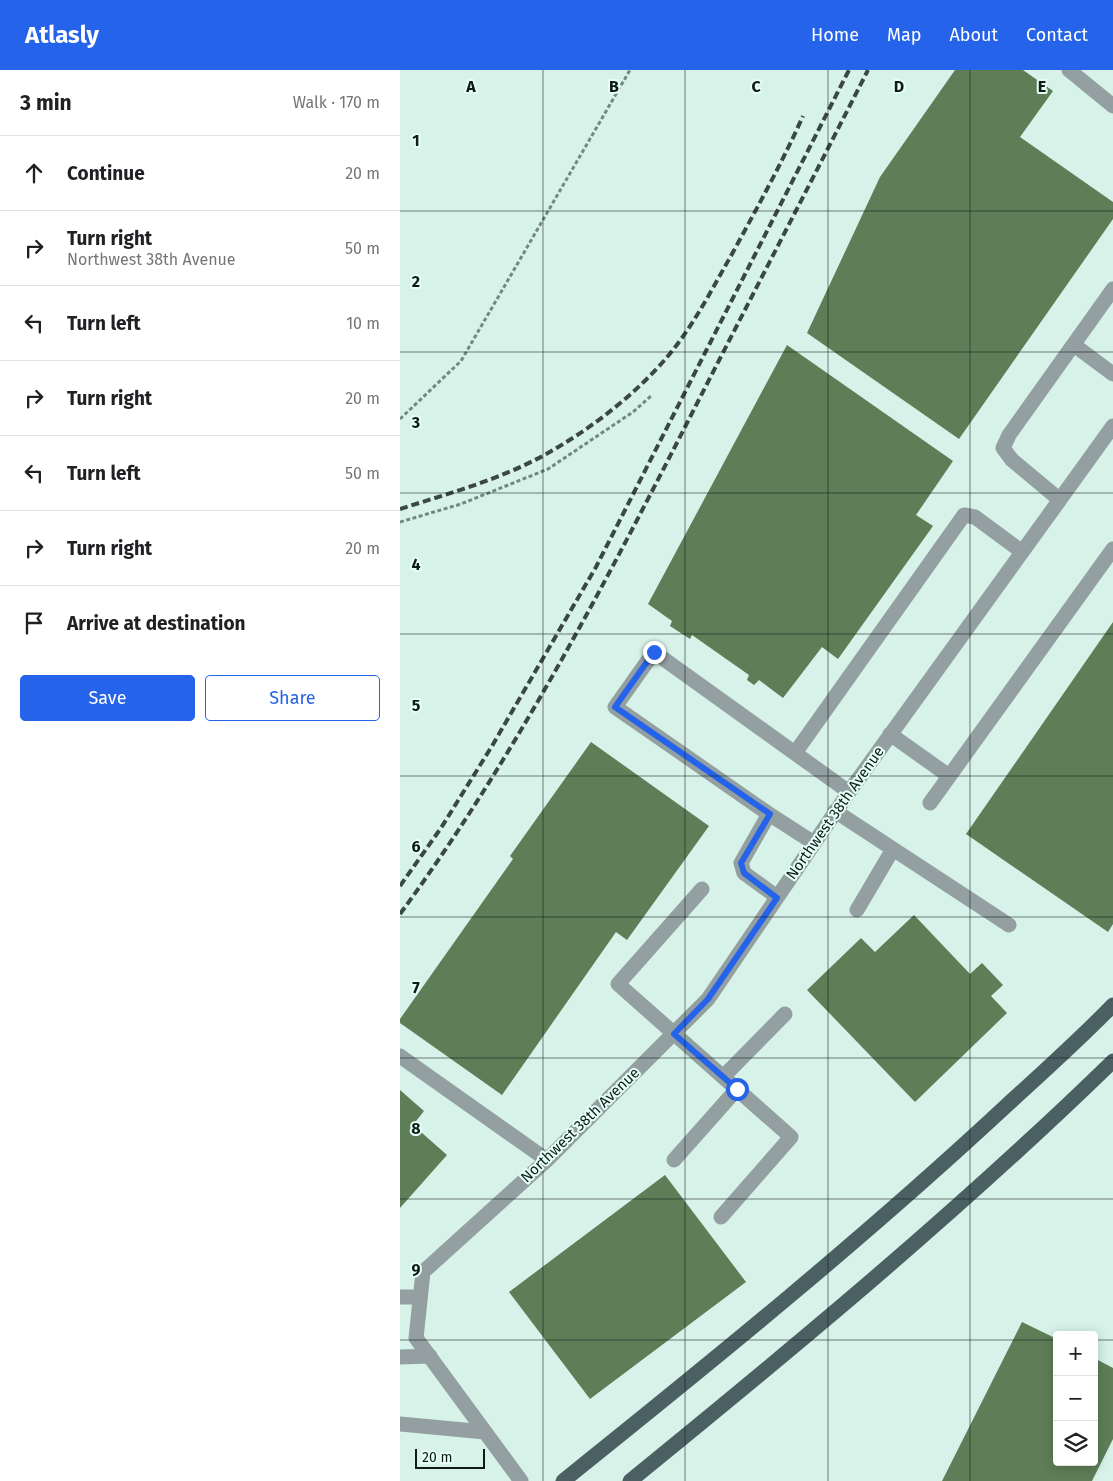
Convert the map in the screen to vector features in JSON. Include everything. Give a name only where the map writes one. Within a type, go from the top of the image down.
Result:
[{"type":"main road","points":[[563,1481],[702,1371],[836,1258],[956,1152],[1113,1005]]},
{"type":"main road","points":[[630,1481],[782,1358],[938,1224],[1113,1061]]},
{"type":"street","points":[[1069,70],[1113,106]]},
{"type":"street","points":[[1060,500],[1012,460],[1003,448],[1009,436],[1113,290]]},
{"type":"street","points":[[1074,345],[1113,374]]},
{"type":"street","name":"Northwest 38th Avenue","points":[[430,1356],[416,1338],[423,1272],[546,1160],[708,999],[848,792],[1113,426]]},
{"type":"street","points":[[795,753],[964,515],[975,517],[1021,551]]},
{"type":"street","points":[[930,803],[1113,549]]},
{"type":"street","points":[[814,843],[615,707],[654,652],[848,792]]},
{"type":"street","points":[[890,734],[949,776]]},
{"type":"street","points":[[835,811],[1009,925]]},
{"type":"street","points":[[770,814],[741,863],[744,873],[777,898]]},
{"type":"street","points":[[857,910],[893,849]]},
{"type":"street","points":[[702,889],[618,984],[792,1137],[721,1217]]},
{"type":"street","points":[[723,1076],[785,1014]]},
{"type":"street","points":[[400,1056],[546,1160]]},
{"type":"street","points":[[674,1160],[737,1089]]},
{"type":"street","points":[[400,1297],[420,1297]]},
{"type":"street","points":[[400,1357],[430,1356],[521,1481]]},
{"type":"street","points":[[400,1424],[486,1432]]},
{"type":"path","points":[[400,419],[461,361],[630,70]]},
{"type":"path","points":[[400,522],[461,504],[548,469],[634,412],[651,396]]},
{"type":"building","points":[[955,70],[1023,70],[1053,91],[1020,137],[1113,202],[1113,219],[959,439],[807,333],[880,177]]},
{"type":"building","points":[[787,345],[953,461],[916,515],[933,526],[838,659],[822,647],[783,698],[759,680],[754,685],[747,680],[749,675],[692,635],[690,639],[670,626],[672,621],[648,604]]},
{"type":"building","points":[[1113,622],[1113,924],[1108,932],[966,834]]},
{"type":"building","points":[[591,742],[709,826],[627,940],[616,932],[502,1095],[400,1023],[400,1019],[513,859],[510,856]]},
{"type":"building","points":[[914,915],[970,974],[982,963],[1003,985],[991,996],[1007,1013],[915,1102],[807,990],[861,938],[875,952]]},
{"type":"building","points":[[400,1090],[424,1111],[413,1125],[447,1155],[400,1208]]},
{"type":"building","points":[[665,1175],[746,1282],[590,1399],[509,1292]]},
{"type":"building","points":[[1022,1322],[1053,1337],[1053,1466],[1098,1466],[1098,1360],[1113,1368],[1113,1439],[1092,1481],[942,1481]]},
{"type":"railway","points":[[400,886],[441,828],[492,746],[596,567],[849,70]]},
{"type":"railway","points":[[400,914],[441,857],[479,798],[552,677],[586,616],[868,70]]},
{"type":"railway","points":[[400,509],[475,485],[548,453],[581,433],[642,384],[668,356],[702,306],[769,185],[803,116]]},
{"type":"route","points":[[654,652],[615,707],[770,814],[741,863],[744,873],[777,898],[708,999],[674,1034],[737,1089]]}]
